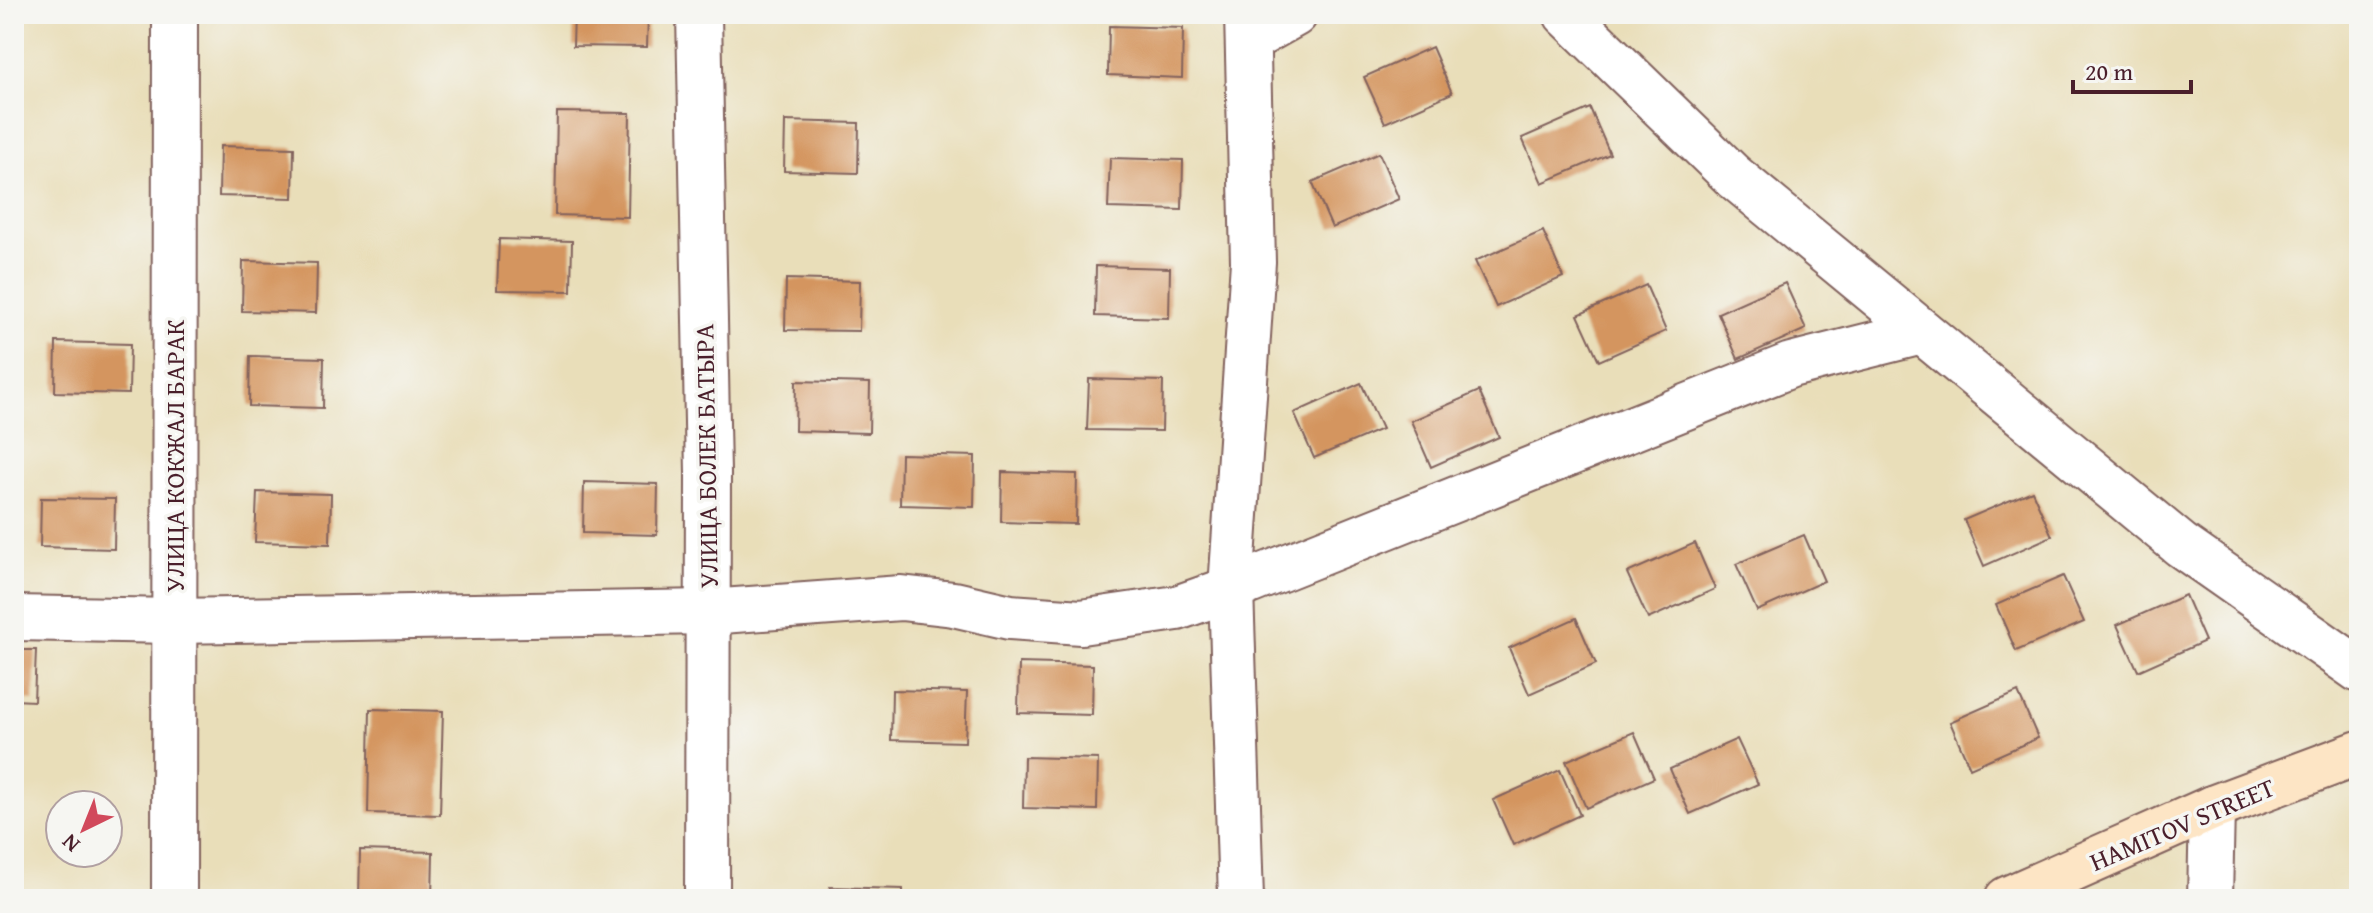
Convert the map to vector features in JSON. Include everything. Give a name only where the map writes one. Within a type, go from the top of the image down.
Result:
[{"type":"street","name":"УЛИЦА КОКЖАЛ БАРАК","points":[[174,899],[175,14]]},
{"type":"street","name":"УЛИЦА БОЛЕК БАТЫРА","points":[[699,14],[708,457],[707,899]]},
{"type":"street","points":[[1241,899],[1231,589],[1253,262],[1248,27],[1295,14]]},
{"type":"street","points":[[1566,14],[1732,175],[2181,545],[2359,670]]},
{"type":"street","points":[[14,618],[174,621],[708,612],[901,598],[954,604],[1010,617],[1081,622],[1177,608],[1791,365],[1922,332]]},
{"type":"street","name":"HAMITOV STREET","points":[[2007,899],[2212,808],[2359,753]]},
{"type":"street","points":[[2210,899],[2212,808]]},
{"type":"building","points":[[574,14],[648,14],[647,47],[573,46]]},
{"type":"building","points":[[1109,26],[1183,28],[1182,78],[1108,75]]},
{"type":"building","points":[[1432,47],[1452,93],[1385,123],[1364,77]]},
{"type":"building","points":[[1590,108],[1610,154],[1542,183],[1522,138]]},
{"type":"building","points":[[557,112],[630,113],[628,217],[555,215]]},
{"type":"building","points":[[785,121],[859,123],[858,173],[784,171]]},
{"type":"building","points":[[220,146],[294,148],[293,198],[219,196]]},
{"type":"building","points":[[1379,153],[1399,199],[1332,228],[1312,182]]},
{"type":"building","points":[[1110,158],[1183,160],[1182,210],[1108,208]]},
{"type":"building","points":[[1543,231],[1563,277],[1496,307],[1475,261]]},
{"type":"building","points":[[499,239],[572,241],[571,291],[497,290]]},
{"type":"building","points":[[243,261],[317,263],[316,313],[242,311]]},
{"type":"building","points":[[1096,266],[1170,268],[1169,318],[1095,316]]},
{"type":"building","points":[[786,279],[860,281],[859,331],[785,330]]},
{"type":"building","points":[[1785,283],[1806,329],[1738,359],[1718,313]]},
{"type":"building","points":[[1646,285],[1666,331],[1599,361],[1578,315]]},
{"type":"building","points":[[56,342],[130,344],[129,394],[55,392]]},
{"type":"building","points":[[250,356],[324,358],[323,408],[249,406]]},
{"type":"building","points":[[1089,379],[1163,381],[1162,431],[1087,430]]},
{"type":"building","points":[[796,381],[870,383],[869,433],[795,431]]},
{"type":"building","points":[[1361,383],[1382,429],[1314,458],[1294,413]]},
{"type":"building","points":[[1479,391],[1499,437],[1431,467],[1411,421]]},
{"type":"building","points":[[901,454],[975,456],[974,507],[900,505]]},
{"type":"building","points":[[1002,472],[1077,474],[1076,524],[1001,522]]},
{"type":"building","points":[[584,482],[658,484],[657,535],[583,533]]},
{"type":"building","points":[[2032,491],[2052,536],[1984,566],[1964,520]]},
{"type":"building","points":[[257,492],[331,494],[330,544],[255,542]]},
{"type":"building","points":[[41,498],[115,499],[114,549],[40,547]]},
{"type":"building","points":[[1804,535],[1824,581],[1757,611],[1736,564]]},
{"type":"building","points":[[1695,543],[1715,589],[1648,619],[1627,573]]},
{"type":"building","points":[[2063,576],[2084,622],[2016,651],[1996,605]]},
{"type":"building","points":[[2185,595],[2205,641],[2138,671],[2117,625]]},
{"type":"building","points":[[1576,618],[1596,664],[1529,694],[1509,648]]},
{"type":"building","points":[[14,650],[36,650],[34,701],[14,700]]},
{"type":"building","points":[[1019,663],[1093,665],[1092,715],[1018,713]]},
{"type":"building","points":[[892,690],[967,692],[965,742],[891,740]]},
{"type":"building","points":[[2018,692],[2038,738],[1970,768],[1950,722]]},
{"type":"building","points":[[370,709],[443,711],[440,815],[368,813]]},
{"type":"building","points":[[1634,732],[1654,778],[1586,808],[1566,761]]},
{"type":"building","points":[[1737,739],[1758,784],[1690,814],[1670,769]]},
{"type":"building","points":[[1024,757],[1098,759],[1097,810],[1023,808]]},
{"type":"building","points":[[1560,770],[1580,815],[1513,845],[1493,800]]},
{"type":"building","points":[[360,850],[433,852],[432,899],[359,899]]},
{"type":"building","points":[[830,887],[903,889],[903,899],[829,899]]}]
